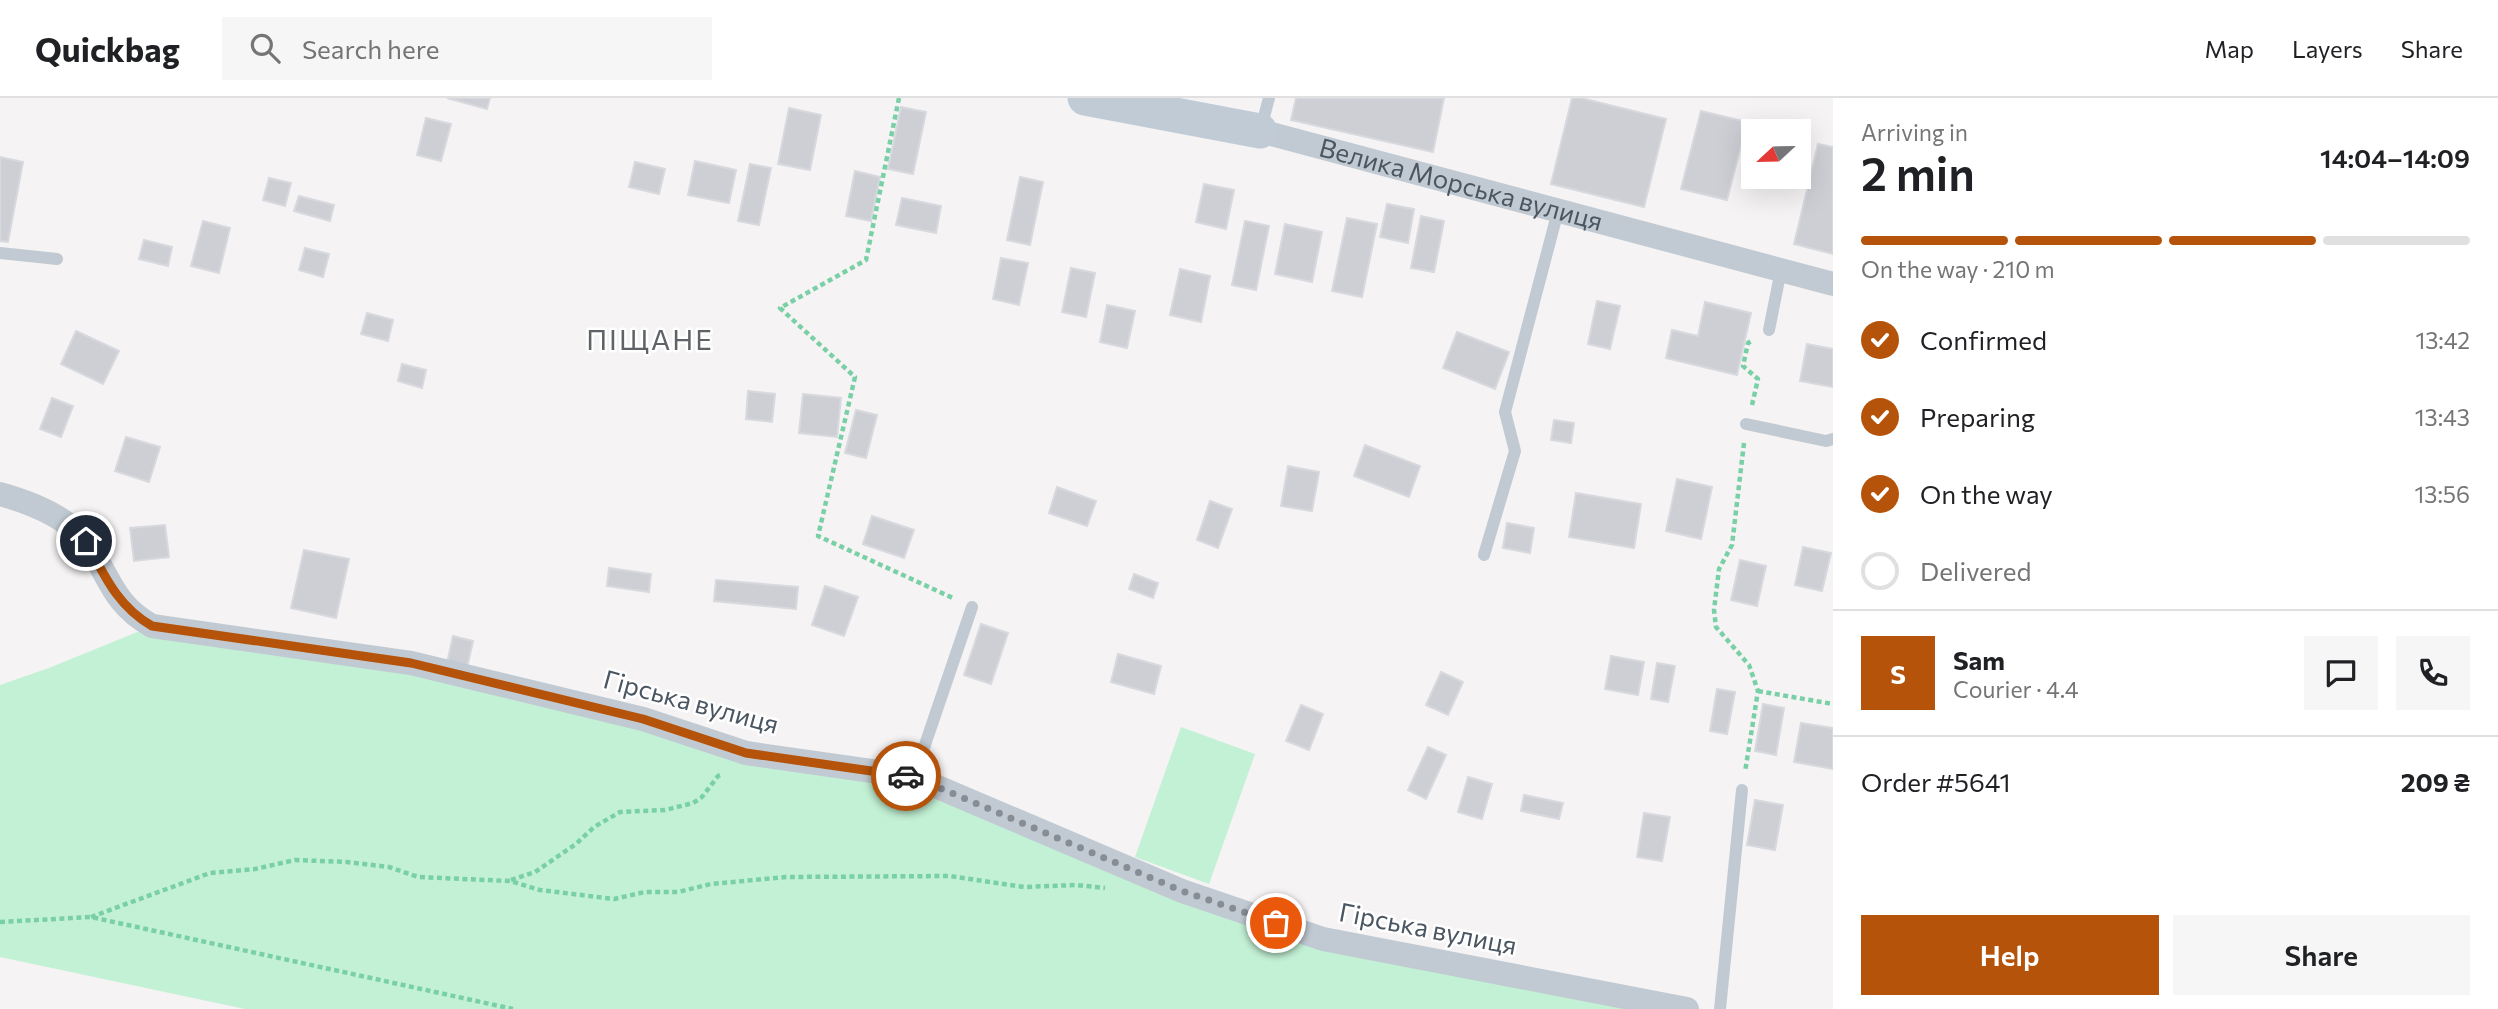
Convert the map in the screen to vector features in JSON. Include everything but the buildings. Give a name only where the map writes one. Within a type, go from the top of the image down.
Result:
[{"type":"street","name":"Велика Морська вулиця","points":[[1109,100],[1260,131],[1833,284]]},
{"type":"street","name":"Гірська вулиця","points":[[0,494],[24,501],[71,526],[86,541],[109,584],[134,615],[152,626],[411,663],[643,719],[746,753],[914,777],[1182,891],[1323,939],[1687,1009]]},
{"type":"lane","points":[[1260,131],[1269,98]]},
{"type":"lane","points":[[1484,555],[1515,451],[1505,412],[1558,211]]},
{"type":"lane","points":[[0,253],[57,259]]},
{"type":"lane","points":[[1769,330],[1781,270]]},
{"type":"lane","points":[[1748,418],[1826,441],[1833,439]]},
{"type":"lane","points":[[914,777],[971,607]]},
{"type":"lane","points":[[1720,1009],[1742,790]]},
{"type":"path","points":[[899,98],[866,260],[780,309],[855,377],[818,536],[971,607]]},
{"type":"path","points":[[1742,790],[1758,691],[1749,664],[1716,627],[1714,610],[1718,569],[1732,545],[1748,418],[1758,379],[1743,366],[1748,343]]},
{"type":"path","points":[[1758,691],[1833,704]]},
{"type":"path","points":[[510,881],[547,865],[594,827],[620,812],[665,810],[693,803],[702,797],[719,776],[730,771]]},
{"type":"path","points":[[91,917],[210,873],[255,869],[295,860],[389,867],[418,877],[510,881],[540,890],[614,899],[645,892],[678,892],[711,884],[786,877],[949,876],[1024,887],[1076,885],[1117,889]]},
{"type":"path","points":[[0,922],[91,917],[513,1009]]},
{"type":"green space","points":[[152,626],[643,719],[914,777],[1323,939],[1687,1009],[245,1009],[0,957],[0,685]]},
{"type":"green space","points":[[1181,727],[1255,754],[1209,884],[1135,857]]},
{"type":"way so far","points":[[906,776],[914,777],[1182,891],[1276,923]]},
{"type":"district","name":"ПІЩАНЕ","points":[[650,340]]},
{"type":"route","points":[[86,541],[109,584],[134,615],[152,626],[411,663],[643,719],[746,753],[906,776]]}]
